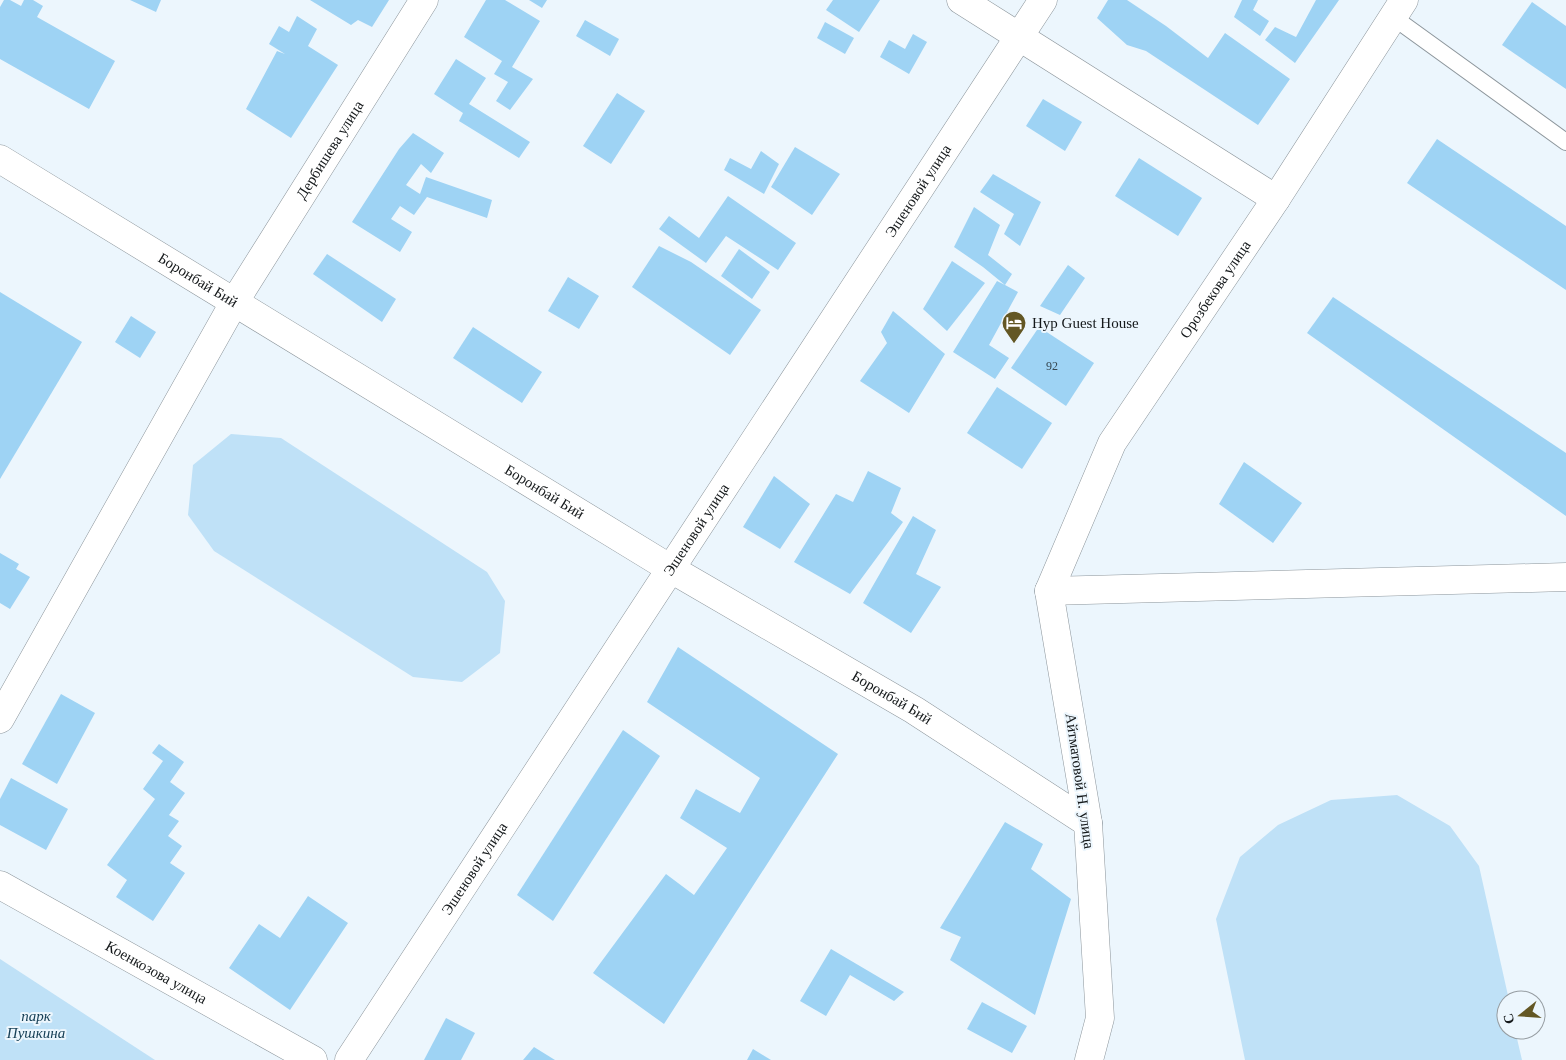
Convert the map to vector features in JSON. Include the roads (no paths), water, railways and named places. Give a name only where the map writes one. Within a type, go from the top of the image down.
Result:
[{"type":"street","name":"Дербишева улица","points":[[0,719],[235,301],[424,0]]},
{"type":"street","points":[[961,0],[1276,199]]},
{"type":"street","name":"Эшеновой улица","points":[[349,1060],[1043,0]]},
{"type":"street","name":"Орозбекова улица","points":[[1050,591],[1112,442],[1276,199],[1398,8]]},
{"type":"street","name":"Боронбай Бий","points":[[0,159],[671,569],[914,710],[1088,823]]},
{"type":"street","points":[[1050,591],[1566,577]]},
{"type":"street","name":"Айтматовой Н. улица","points":[[1050,591],[1088,823],[1100,1018],[1090,1060]]},
{"type":"street","name":"Коенкозова улица","points":[[0,885],[313,1060]]},
{"type":"lane","points":[[1398,8],[1566,142]]},
{"type":"place","name":"Нур Guest House","points":[[1014,344]]},
{"type":"park label","name":"парк Пушкина","points":[[36,1024]]}]
